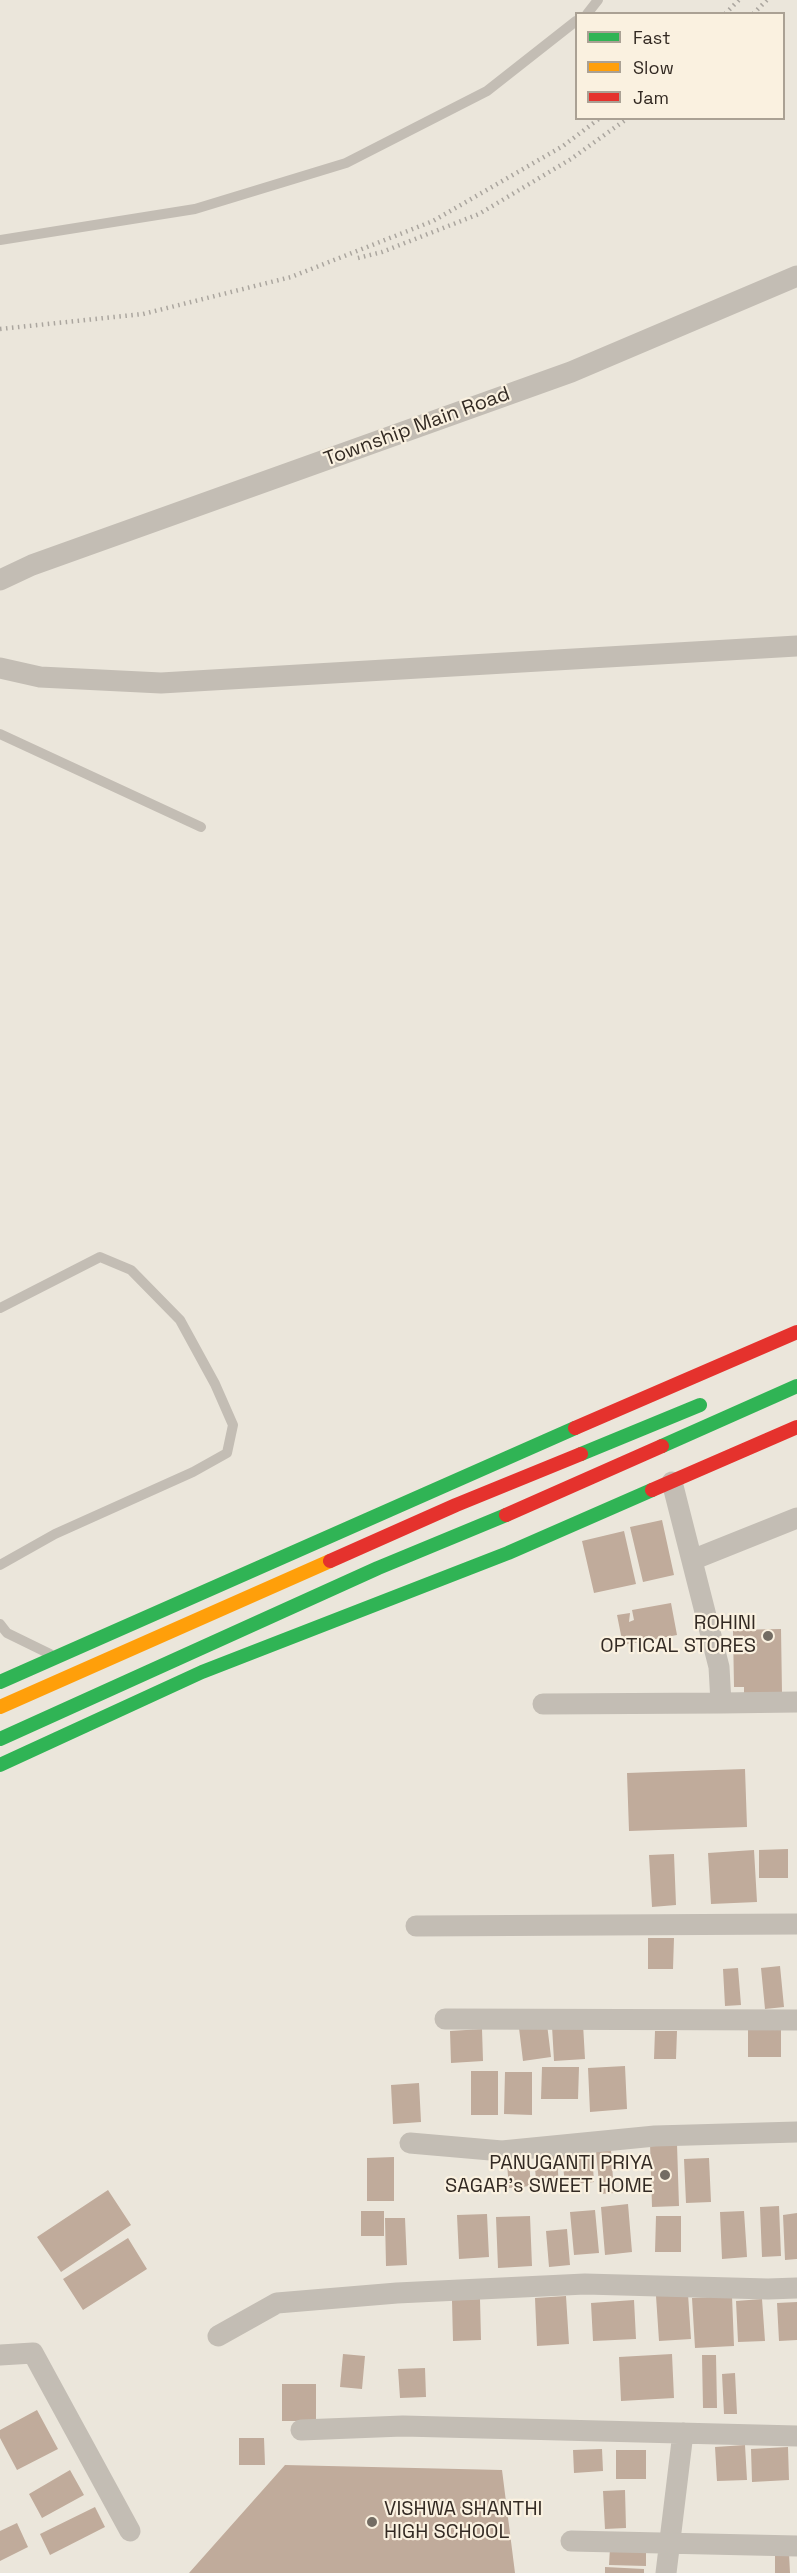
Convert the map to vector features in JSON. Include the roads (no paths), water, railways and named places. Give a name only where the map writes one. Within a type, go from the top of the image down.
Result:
[{"type":"main road","points":[[0,1682],[438,1487],[797,1332]]},
{"type":"main road","points":[[0,1739],[378,1568],[603,1473],[797,1386]]},
{"type":"main road","points":[[0,1707],[456,1505],[717,1397]]},
{"type":"main road","points":[[2,1758],[79,1728],[202,1672],[507,1553],[797,1427]]},
{"type":"main road","points":[[70,1707],[79,1728]]},
{"type":"street","name":"Township Main Road","points":[[0,580],[32,565],[571,372],[797,276]]},
{"type":"street","name":"Township Main Road","points":[[0,567],[32,565]]},
{"type":"street","points":[[0,668],[40,677],[160,683],[797,646]]},
{"type":"street","points":[[672,1482],[719,1667],[721,1703]]},
{"type":"street","points":[[692,1560],[797,1518]]},
{"type":"street","points":[[543,1704],[797,1702]]},
{"type":"street","points":[[416,1926],[797,1924]]},
{"type":"street","points":[[444,2019],[797,2020]]},
{"type":"street","points":[[410,2143],[502,2151],[655,2136],[797,2132]]},
{"type":"street","points":[[218,2336],[277,2303],[375,2295],[585,2284],[797,2288]]},
{"type":"street","points":[[0,2355],[33,2353],[130,2530]]},
{"type":"street","points":[[301,2430],[403,2426],[797,2436]]},
{"type":"street","points":[[666,2573],[683,2433]]},
{"type":"street","points":[[571,2541],[797,2546]]},
{"type":"lane","points":[[588,12],[598,0]]},
{"type":"lane","points":[[0,240],[195,209],[346,163],[487,91],[575,22]]},
{"type":"lane","points":[[0,734],[201,826]]},
{"type":"lane","points":[[0,1308],[100,1257],[131,1270],[180,1320],[215,1384],[233,1425],[227,1453],[193,1472],[55,1534],[0,1565]]},
{"type":"lane","points":[[2,1631],[56,1657]]},
{"type":"railway","points":[[727,12],[739,0]]},
{"type":"railway","points":[[755,12],[767,0]]},
{"type":"railway","points":[[0,329],[143,314],[291,277],[433,221],[563,146],[597,120]]},
{"type":"railway","points":[[358,258],[382,252],[479,214],[571,159],[625,120]]},
{"type":"place","name":"ROHINI OPTICAL STORES","points":[[768,1636]]},
{"type":"place","name":"PANUGANTI PRIYA SAGAR's SWEET HOME","points":[[665,2175]]},
{"type":"place","name":"VISHWA SHANTHI HIGH SCHOOL","points":[[372,2522]]}]
